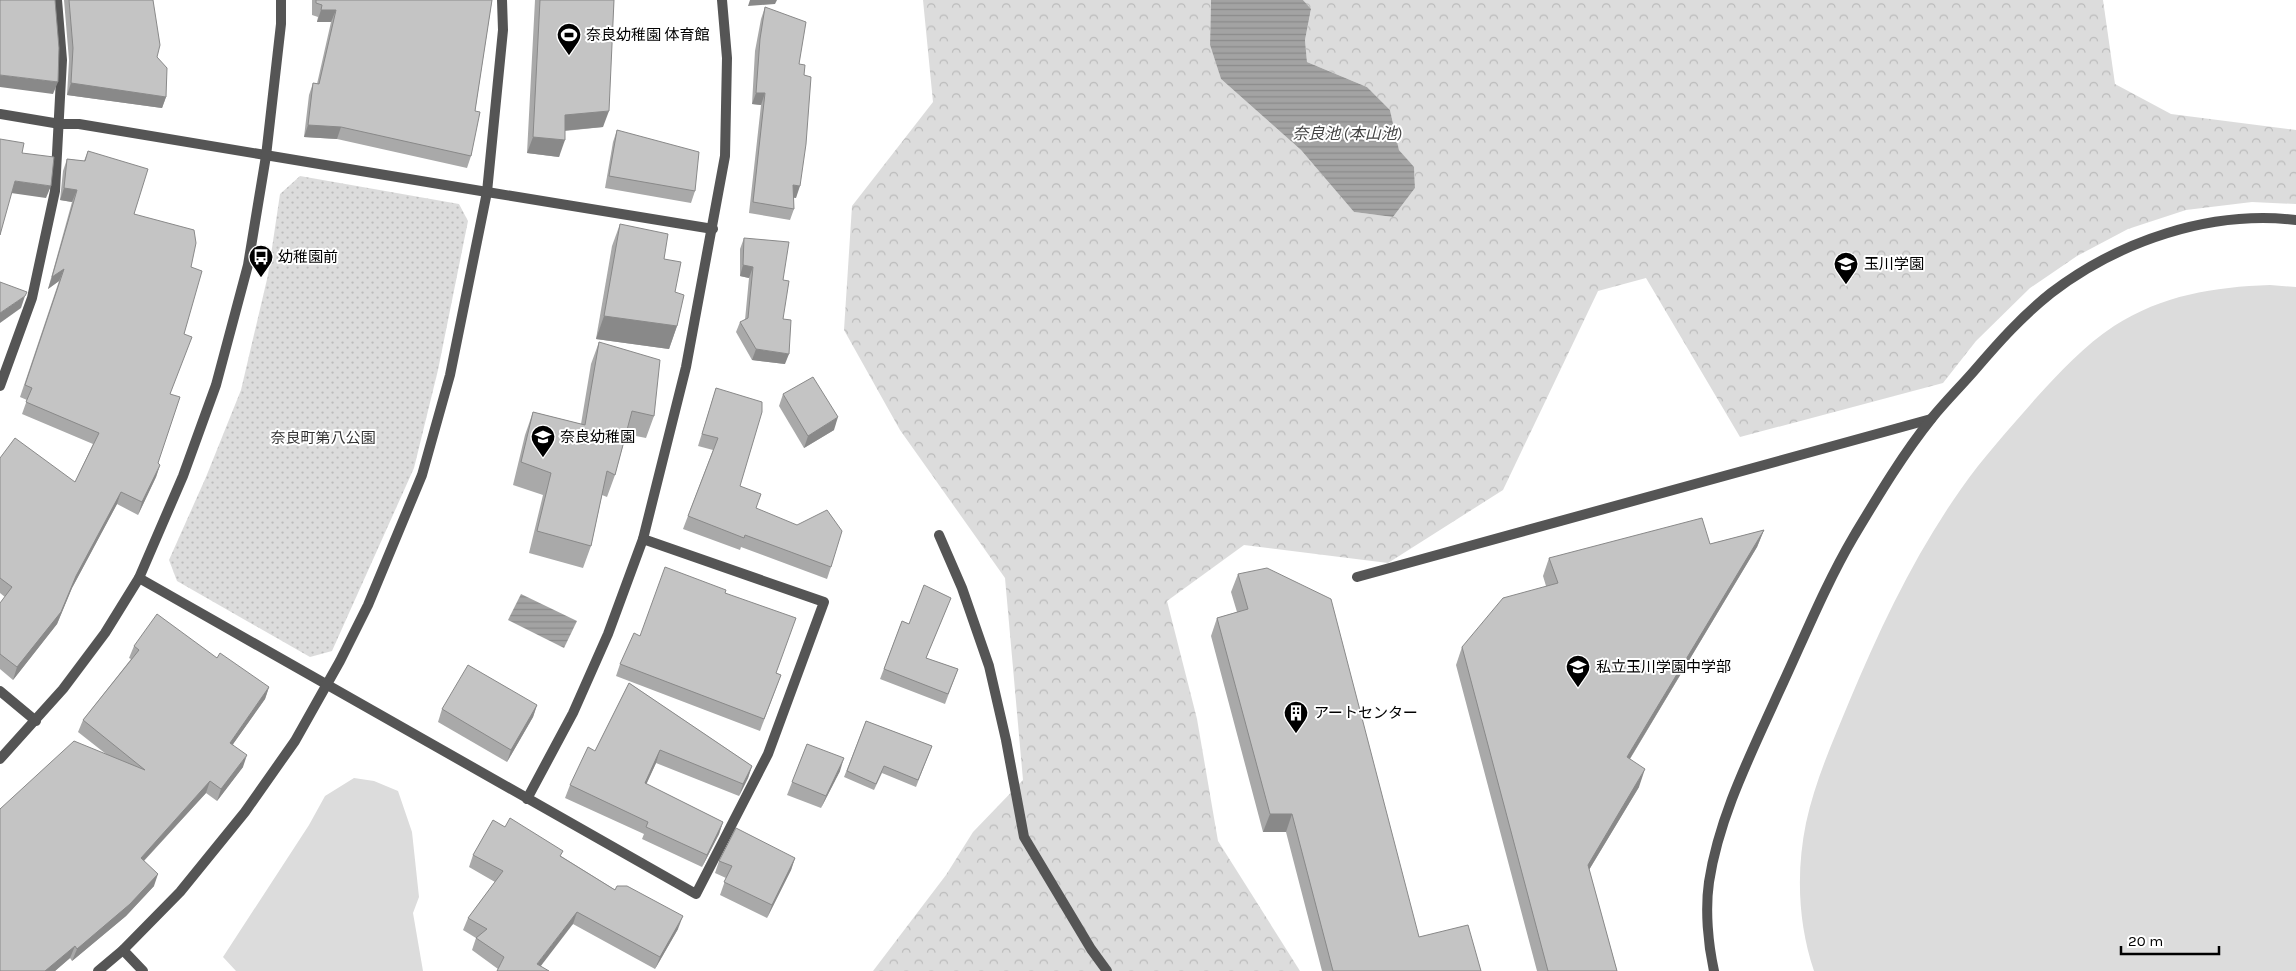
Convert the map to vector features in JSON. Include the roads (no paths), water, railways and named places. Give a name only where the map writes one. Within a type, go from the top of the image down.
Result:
[{"type":"street","points":[[0,386],[32,298],[55,191],[62,60],[57,0]]},
{"type":"street","points":[[0,759],[63,689],[105,633],[139,578],[184,476],[216,385],[248,265],[266,156],[281,24],[281,0]]},
{"type":"street","points":[[98,971],[123,950],[180,892],[245,812],[295,742],[328,685],[368,605],[422,475],[450,374],[487,192],[503,30],[502,0]]},
{"type":"street","points":[[527,799],[573,713],[608,634],[643,539],[686,367],[724,156],[727,58],[722,0]]},
{"type":"street","points":[[0,114],[60,124],[80,124],[712,229]]},
{"type":"street","points":[[1714,971],[1708,924],[1709,884],[1720,829],[1753,749],[1817,609],[1850,545],[1905,456],[1931,419],[2013,327],[2051,293],[2091,267],[2137,243],[2184,227],[2234,220],[2296,220]]},
{"type":"street","points":[[1357,576],[1931,419]]},
{"type":"street","points":[[939,535],[962,588],[989,666],[1006,740],[1024,838],[1091,949],[1108,971]]},
{"type":"street","points":[[139,578],[696,894],[768,754],[824,602],[643,539]]},
{"type":"street","points":[[0,691],[36,721]]},
{"type":"street","points":[[123,950],[144,971]]},
{"type":"water","name":"奈良池 (本山池)","points":[[1211,0],[1303,0],[1311,9],[1305,40],[1307,62],[1367,87],[1390,110],[1399,150],[1414,167],[1415,188],[1393,217],[1354,212],[1301,150],[1221,79],[1210,45]]},
{"type":"water","points":[[521,594],[577,621],[564,648],[508,620]]},
{"type":"place","name":"奈良幼稚園 体育館","points":[[569,56]]},
{"type":"place","name":"幼稚園前","points":[[261,278]]},
{"type":"place","name":"玉川学園","points":[[1846,285]]},
{"type":"place","name":"奈良幼稚園","points":[[543,458]]},
{"type":"place","name":"私立玉川学園中学部","points":[[1578,688]]},
{"type":"place","name":"アートセンター","points":[[1296,734]]},
{"type":"park label","name":"奈良町第八公園","points":[[323,438]]}]
